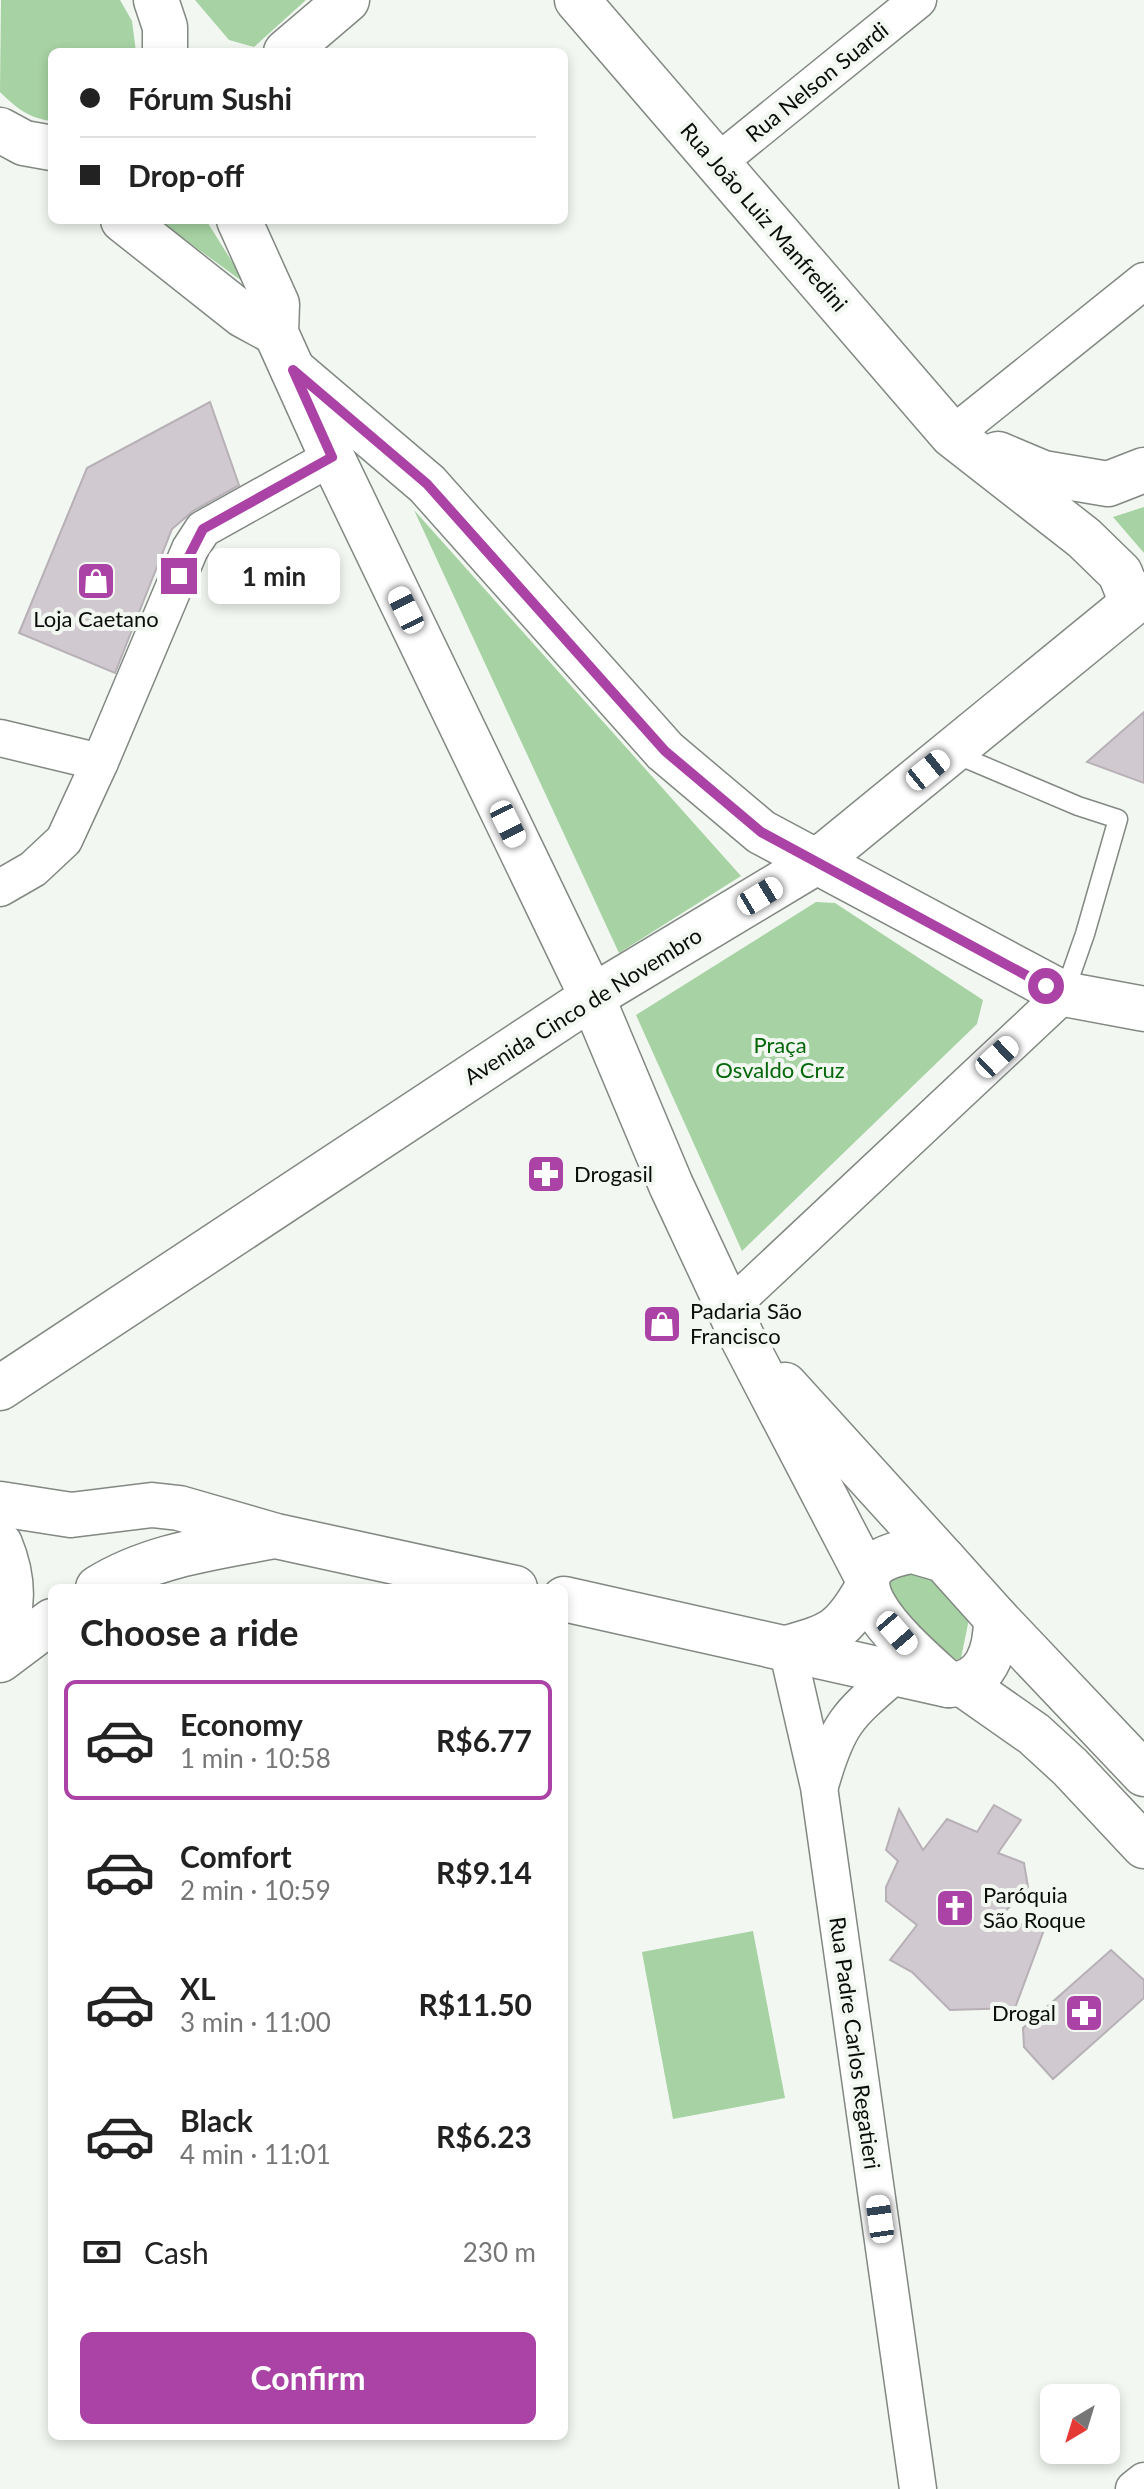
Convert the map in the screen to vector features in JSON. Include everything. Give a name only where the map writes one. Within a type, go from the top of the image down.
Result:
[{"type":"main road","points":[[291,48],[347,0]]},
{"type":"main road","name":"Rua João Luiz Manfredini","points":[[577,0],[952,435],[1084,538],[1120,573],[1138,598]]},
{"type":"main road","points":[[128,224],[243,315],[427,484],[665,751],[761,832],[1064,994],[1144,1009]]},
{"type":"main road","points":[[241,224],[277,304],[284,352],[332,457],[592,997],[671,1185],[736,1324],[866,1583],[877,1611],[917,1656],[956,1685],[1034,1734],[1144,1846]]},
{"type":"main road","points":[[952,435],[1043,473],[1108,484],[1144,470]]},
{"type":"main road","name":"Avenida Cinco de Novembro","points":[[0,1388],[592,997],[815,863],[1138,598]]},
{"type":"main road","points":[[736,1324],[996,1618],[1144,1774]]},
{"type":"main road","points":[[0,1504],[71,1515],[152,1505],[179,1508],[276,1536],[497,1584]]},
{"type":"main road","points":[[104,1584],[123,1572],[157,1560],[276,1536]]},
{"type":"main road","points":[[0,1544],[12,1580],[11,1616],[0,1646]]},
{"type":"main road","points":[[787,1648],[822,1637],[843,1625],[873,1564],[895,1554],[913,1551],[944,1560]]},
{"type":"main road","points":[[568,1600],[956,1685],[985,1667],[992,1654],[996,1618]]},
{"type":"main road","points":[[0,1660],[48,1624]]},
{"type":"street","name":"Rua Nelson Suardi","points":[[717,163],[918,0]]},
{"type":"street","points":[[952,435],[1144,281]]},
{"type":"street","points":[[0,888],[33,869],[64,840],[190,549],[203,529],[332,457]]},
{"type":"street","points":[[0,738],[100,762]]},
{"type":"street","points":[[736,1324],[1064,994]]},
{"type":"street","name":"Rua Padre Carlos Regatieri","points":[[787,1648],[819,1787],[918,2489]]},
{"type":"street","points":[[819,1787],[832,1744],[847,1718],[897,1673]]},
{"type":"street","points":[[1106,1806],[1144,1774]]},
{"type":"street","points":[[1134,2489],[1144,2481]]},
{"type":"lane","points":[[951,752],[1078,806],[1118,819],[1064,994]]},
{"type":"green space","points":[[1,0],[120,0],[132,21],[135,48],[48,48],[48,120],[30,115],[0,92]]},
{"type":"green space","points":[[195,0],[306,0],[254,47],[229,40]]},
{"type":"green space","points":[[164,224],[208,224],[246,284]]},
{"type":"green space","points":[[1144,507],[1144,553],[1113,517]]},
{"type":"green space","points":[[414,510],[741,876],[619,953]]},
{"type":"green space","name":"Praça Osvaldo Cruz","points":[[816,902],[835,903],[983,1000],[977,1024],[742,1251],[636,1015]]},
{"type":"green space","points":[[923,1569],[969,1619],[961,1658],[950,1662],[886,1602],[891,1581]]},
{"type":"green space","points":[[753,1931],[785,2098],[673,2119],[642,1952]]},
{"type":"building","name":"Loja Caetano","points":[[210,402],[239,485],[193,511],[172,529],[115,673],[19,633],[87,468]]},
{"type":"building","points":[[1144,712],[1144,783],[1087,762]]},
{"type":"building","name":"Paróquia São Roque","points":[[994,1805],[1021,1820],[998,1853],[1024,1863],[1028,1887],[999,1918],[1044,1930],[1015,2008],[950,2010],[912,1972],[890,1960],[917,1925],[886,1901],[886,1887],[898,1861],[886,1850],[899,1809],[923,1850],[947,1819],[977,1832]]},
{"type":"building","name":"Drogal","points":[[1111,1950],[1144,1980],[1144,1998],[1053,2079],[1024,2047],[1023,2028]]},
{"type":"place","name":"Loja Caetano","points":[[96,581]]},
{"type":"place","name":"Drogasil","points":[[546,1174]]},
{"type":"place","name":"Padaria São Francisco","points":[[662,1324]]},
{"type":"place","name":"Paróquia São Roque","points":[[955,1908]]},
{"type":"place","name":"Drogal","points":[[1084,2013]]},
{"type":"route","points":[[179,576],[190,549],[203,529],[332,457],[293,370],[427,484],[665,751],[761,832],[1046,986]]}]
